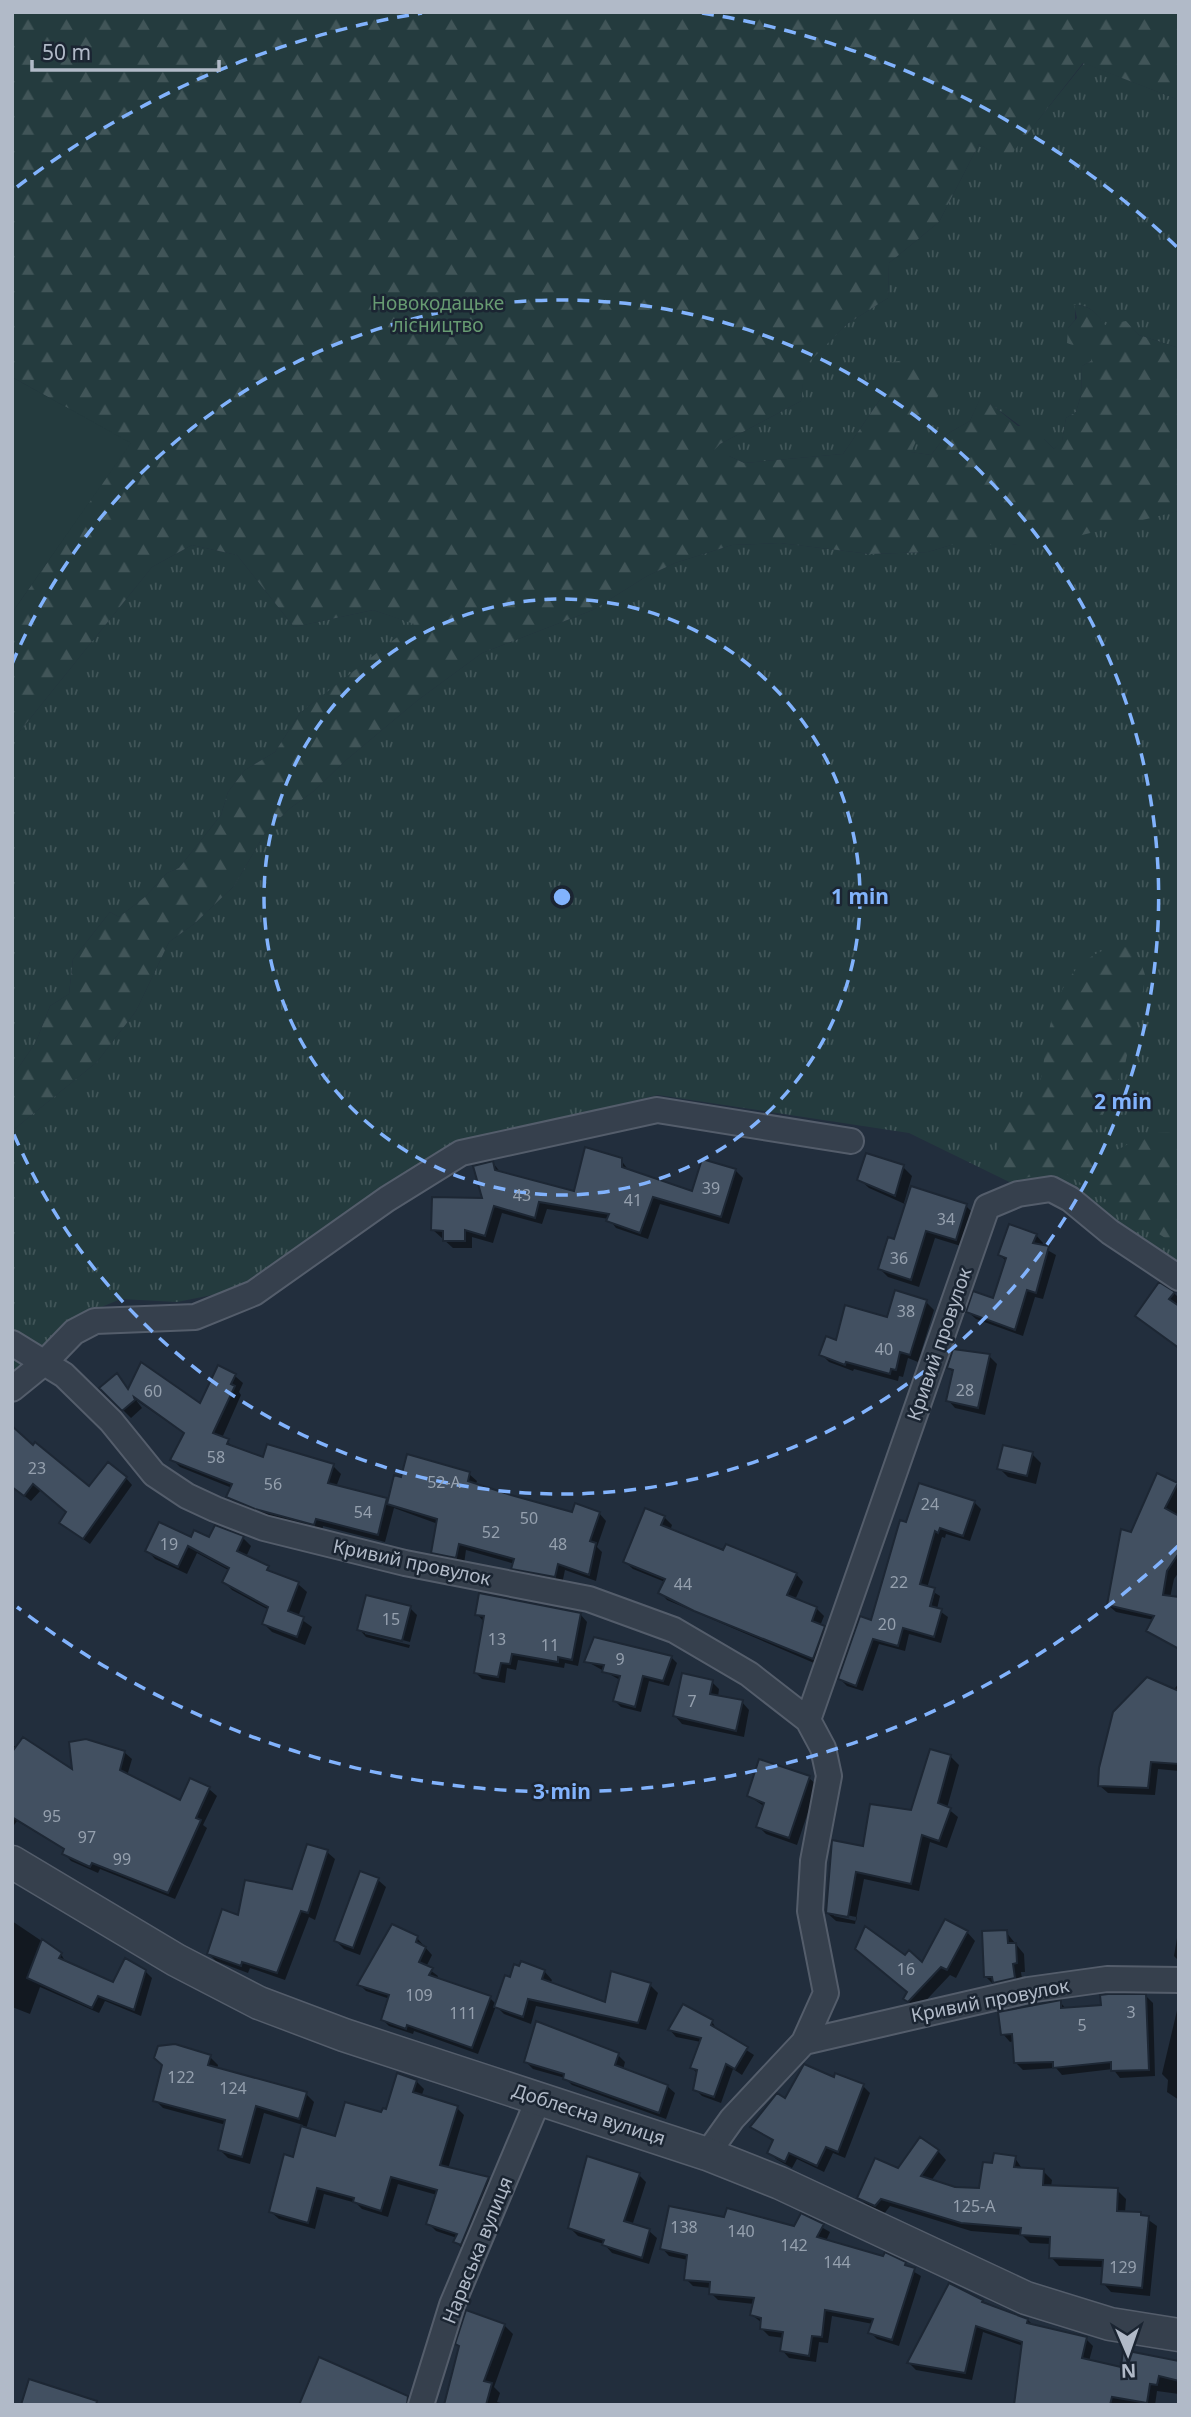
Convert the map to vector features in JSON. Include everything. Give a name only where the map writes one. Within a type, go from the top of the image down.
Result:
[{"type":"street","points":[[12,1389],[44,1363],[74,1332],[95,1321],[195,1317],[254,1293],[387,1199],[461,1153],[657,1110],[851,1141]]},
{"type":"street","name":"Кривий провулок","points":[[808,1720],[987,1207],[1018,1194],[1051,1189],[1070,1199],[1110,1231],[1179,1278]]},
{"type":"street","name":"Кривий провулок","points":[[12,1343],[64,1375],[111,1421],[154,1474],[187,1496],[264,1528],[405,1563],[589,1599],[674,1630],[749,1674],[808,1720],[823,1748],[829,1776],[813,1861],[810,1911],[826,1993],[804,2042],[732,2119],[707,2154]]},
{"type":"street","name":"Доблесна вулиця","points":[[12,1862],[176,1960],[258,2003],[344,2035],[707,2154],[780,2183],[1026,2298],[1110,2324],[1179,2335]]},
{"type":"street","name":"Кривий провулок","points":[[804,2042],[1028,1990],[1107,1979],[1179,1980]]},
{"type":"street","name":"Нарвська вулиця","points":[[421,2405],[452,2305],[539,2098]]},
{"type":"green space","name":"Новокодацьке лісництво","points":[[12,12],[1179,12],[1179,100],[1083,63],[1006,161],[979,144],[939,222],[889,263],[888,298],[847,324],[805,366],[801,401],[720,444],[709,456],[729,456],[744,463],[843,454],[881,398],[880,387],[888,363],[906,360],[926,364],[944,383],[911,452],[931,455],[947,434],[970,421],[981,396],[1018,426],[1034,425],[1038,438],[1044,439],[1054,449],[1062,441],[1066,418],[1076,412],[1081,395],[1082,366],[1091,361],[1091,352],[1067,343],[1068,328],[1077,318],[1074,305],[1080,305],[1092,310],[1105,325],[1126,321],[1139,335],[1179,348],[1179,511],[1074,537],[1012,545],[951,545],[928,552],[870,554],[780,543],[732,545],[675,563],[647,576],[593,610],[482,653],[418,700],[345,761],[314,791],[289,809],[265,833],[234,886],[194,924],[169,942],[136,1011],[97,1062],[12,1131],[12,1077],[36,1042],[50,1006],[69,994],[73,959],[110,912],[119,917],[145,897],[167,873],[179,868],[221,815],[228,792],[245,770],[275,752],[300,713],[414,624],[373,610],[294,627],[237,555],[192,545],[152,567],[12,741],[12,613],[130,443],[12,377]]},
{"type":"green space","points":[[1084,63],[1179,100],[1179,348],[1139,335],[1126,322],[1105,326],[1093,311],[1085,306],[1075,305],[1075,320],[1068,328],[1092,352],[1091,361],[1082,366],[1081,395],[1076,412],[1066,418],[1062,442],[1054,449],[1044,439],[1038,439],[981,397],[970,421],[947,434],[931,455],[910,452],[880,387],[881,398],[843,454],[744,463],[729,456],[708,456],[720,444],[801,401],[804,366],[847,324],[888,298],[889,263],[939,222],[979,144],[1006,160]]},
{"type":"green space","points":[[12,377],[131,443],[12,613]]},
{"type":"green space","points":[[1179,511],[1179,1265],[909,1133],[658,1095],[458,1143],[237,1290],[177,1302],[121,1299],[67,1321],[25,1371],[12,1382],[12,1131],[97,1062],[136,1011],[169,942],[194,924],[234,886],[265,833],[289,809],[314,791],[345,761],[418,700],[482,653],[593,610],[647,576],[675,563],[732,545],[780,543],[870,554],[928,552],[951,545],[1012,545]]},
{"type":"green space","points":[[192,545],[237,555],[294,627],[373,610],[415,624],[300,713],[275,752],[245,770],[228,792],[221,815],[179,868],[167,873],[145,897],[119,917],[110,912],[73,959],[69,994],[50,1006],[36,1042],[12,1077],[12,741],[152,567]]},
{"type":"green space","points":[[1113,947],[1130,947],[1140,959],[1145,975],[1125,1065],[1090,1144],[1103,1155],[1147,1135],[1179,1134],[1179,1247],[1059,1169],[1021,1179],[996,1168],[1000,1127],[1024,1109],[1037,1090],[1052,1019],[1063,988],[1083,963]]},
{"type":"building","points":[[585,1147],[622,1158],[622,1167],[692,1191],[702,1159],[736,1169],[721,1217],[653,1197],[640,1233],[606,1221],[609,1214],[539,1202],[535,1218],[494,1206],[485,1236],[465,1230],[465,1241],[443,1241],[443,1231],[431,1230],[432,1197],[482,1198],[473,1166],[493,1161],[495,1170],[574,1191]]},
{"type":"building","points":[[866,1153],[904,1165],[895,1196],[857,1180]]},
{"type":"building","points":[[911,1186],[967,1204],[956,1240],[926,1231],[911,1280],[878,1269],[888,1237],[894,1239]]},
{"type":"building","points":[[1009,1224],[1037,1234],[1033,1243],[1049,1246],[1036,1293],[1027,1290],[1015,1330],[966,1312],[973,1291],[993,1298],[1006,1258],[998,1255]]},
{"type":"building","points":[[1159,1282],[1175,1292],[1169,1299],[1179,1306],[1179,1348],[1135,1316]]},
{"type":"building","points":[[895,1290],[927,1300],[910,1355],[900,1352],[896,1370],[891,1369],[890,1374],[846,1362],[845,1365],[819,1355],[826,1336],[836,1340],[845,1305],[887,1317]]},
{"type":"building","points":[[953,1349],[990,1354],[978,1408],[946,1401],[953,1370],[947,1368]]},
{"type":"building","points":[[141,1362],[200,1403],[218,1365],[236,1374],[231,1384],[235,1386],[213,1433],[229,1439],[227,1444],[263,1457],[267,1444],[334,1464],[328,1483],[387,1498],[378,1535],[316,1519],[314,1525],[255,1509],[226,1497],[232,1484],[170,1460],[184,1433],[134,1397],[135,1400],[122,1411],[99,1388],[117,1373],[128,1389]]},
{"type":"building","points":[[12,1426],[89,1486],[108,1462],[127,1477],[83,1539],[59,1523],[66,1512],[33,1484],[24,1496],[12,1487]]},
{"type":"building","points":[[1003,1445],[1033,1452],[1027,1476],[997,1469]]},
{"type":"building","points":[[407,1454],[470,1472],[468,1481],[511,1495],[572,1512],[575,1503],[600,1512],[590,1541],[596,1543],[589,1575],[558,1564],[555,1577],[511,1569],[514,1559],[459,1544],[456,1558],[431,1553],[437,1519],[387,1504],[394,1475],[401,1477]]},
{"type":"building","points":[[1157,1473],[1178,1483],[1165,1508],[1179,1516],[1179,1553],[1167,1571],[1163,1595],[1179,1597],[1179,1649],[1146,1631],[1154,1616],[1107,1605],[1121,1529],[1131,1532]]},
{"type":"building","points":[[919,1483],[975,1501],[963,1536],[940,1528],[938,1533],[935,1531],[920,1584],[935,1588],[930,1606],[942,1609],[934,1637],[903,1628],[898,1646],[873,1639],[856,1686],[838,1679],[860,1616],[871,1620],[900,1520],[906,1522]]},
{"type":"building","points":[[645,1508],[665,1516],[661,1525],[723,1550],[726,1544],[797,1573],[787,1595],[817,1607],[812,1621],[825,1626],[813,1659],[694,1611],[658,1593],[665,1579],[623,1562]]},
{"type":"building","points":[[159,1522],[191,1537],[194,1530],[209,1537],[215,1525],[244,1536],[237,1551],[269,1566],[267,1570],[299,1582],[288,1611],[304,1617],[297,1637],[262,1624],[268,1607],[222,1582],[229,1568],[188,1546],[178,1567],[145,1551]]},
{"type":"building","points":[[479,1593],[581,1613],[572,1660],[558,1657],[558,1662],[512,1654],[510,1664],[501,1663],[498,1677],[474,1673],[484,1616],[475,1615]]},
{"type":"building","points":[[366,1595],[411,1606],[402,1641],[357,1630]]},
{"type":"building","points":[[594,1637],[672,1656],[663,1681],[643,1676],[635,1707],[613,1701],[620,1676],[602,1672],[604,1665],[584,1662]]},
{"type":"building","points":[[682,1673],[713,1680],[710,1694],[743,1700],[736,1731],[673,1716]]},
{"type":"building","points":[[1147,1677],[1179,1691],[1179,1764],[1151,1762],[1148,1788],[1098,1786],[1099,1768],[1113,1712]]},
{"type":"building","points":[[23,1737],[72,1769],[69,1742],[86,1739],[125,1751],[120,1770],[180,1800],[190,1778],[210,1787],[196,1818],[201,1820],[168,1893],[92,1863],[90,1867],[62,1854],[64,1849],[12,1817],[12,1752]]},
{"type":"building","points":[[930,1749],[951,1755],[938,1803],[951,1808],[939,1841],[922,1835],[911,1884],[856,1872],[848,1917],[826,1913],[832,1840],[863,1846],[870,1804],[911,1810]]},
{"type":"building","points":[[759,1759],[810,1776],[789,1838],[756,1827],[764,1803],[747,1796]]},
{"type":"building","points":[[307,1844],[328,1850],[308,1913],[301,1911],[277,1973],[242,1962],[241,1966],[207,1954],[222,1909],[238,1915],[245,1880],[292,1889]]},
{"type":"building","points":[[360,1871],[379,1878],[353,1948],[334,1941]]},
{"type":"building","points":[[945,1919],[968,1931],[947,1970],[941,1967],[908,2002],[903,1999],[907,1992],[855,1949],[865,1926],[905,1955],[909,1950],[922,1962]]},
{"type":"building","points":[[392,1924],[418,1936],[416,1942],[426,1947],[419,1962],[433,1968],[429,1975],[491,1996],[472,2048],[407,2025],[406,2029],[381,2020],[389,1995],[357,1985]]},
{"type":"building","points":[[1007,1930],[1008,1943],[1016,1943],[1017,1963],[1013,1964],[1015,1978],[993,1983],[992,1977],[984,1977],[982,1931]]},
{"type":"building","points":[[42,1939],[62,1953],[59,1958],[113,1982],[125,1958],[146,1970],[134,2010],[98,1996],[92,2008],[27,1978]]},
{"type":"building","points":[[521,1961],[545,1970],[542,1979],[605,2002],[611,1971],[651,1983],[638,2023],[528,1999],[523,2017],[494,2007],[505,1975],[510,1977],[514,1964],[519,1966]]},
{"type":"building","points":[[1146,1994],[1149,2070],[1111,2071],[1111,2062],[1053,2068],[1053,2062],[1014,2063],[1012,2034],[1001,2035],[998,2012],[1061,2000],[1061,2008],[1101,2005],[1100,1995]]},
{"type":"building","points":[[683,2004],[713,2020],[711,2025],[748,2047],[735,2069],[726,2064],[714,2097],[693,2090],[697,2070],[690,2068],[701,2038],[668,2030]]},
{"type":"building","points":[[536,2021],[619,2053],[615,2065],[668,2085],[659,2113],[563,2079],[564,2074],[524,2062]]},
{"type":"building","points":[[175,2044],[211,2055],[208,2065],[307,2092],[299,2119],[256,2106],[242,2157],[218,2150],[225,2120],[153,2101],[162,2065],[154,2058],[158,2046]]},
{"type":"building","points":[[804,2064],[834,2077],[835,2073],[864,2084],[838,2152],[826,2147],[817,2166],[789,2153],[785,2162],[767,2153],[773,2140],[750,2127],[777,2093],[785,2098]]},
{"type":"building","points":[[397,2073],[417,2080],[413,2092],[458,2106],[440,2165],[489,2177],[461,2245],[453,2242],[457,2234],[426,2224],[437,2190],[391,2177],[381,2211],[353,2202],[354,2198],[317,2188],[308,2223],[269,2212],[284,2154],[293,2157],[301,2126],[335,2136],[345,2102],[381,2112],[383,2108],[386,2109]]},
{"type":"building","points":[[920,2137],[939,2150],[921,2176],[955,2187],[979,2188],[983,2162],[992,2163],[994,2153],[1016,2156],[1014,2167],[1044,2169],[1043,2185],[1118,2188],[1117,2211],[1141,2212],[1141,2215],[1149,2216],[1142,2288],[1101,2284],[1103,2260],[1049,2258],[1050,2237],[1020,2235],[1021,2228],[961,2223],[881,2199],[875,2206],[857,2198],[875,2158],[898,2168]]},
{"type":"building","points":[[587,2156],[640,2173],[624,2221],[650,2229],[642,2258],[602,2245],[604,2240],[568,2228]]},
{"type":"building","points":[[669,2206],[724,2217],[727,2208],[794,2226],[801,2213],[824,2224],[817,2237],[883,2256],[885,2252],[906,2262],[905,2265],[915,2268],[892,2340],[868,2333],[873,2319],[825,2310],[822,2337],[812,2336],[809,2356],[780,2351],[783,2332],[760,2329],[761,2318],[750,2315],[754,2298],[709,2294],[710,2282],[684,2280],[687,2255],[660,2249]]},
{"type":"building","points":[[949,2283],[983,2300],[982,2302],[1028,2319],[1027,2323],[1087,2337],[1082,2358],[1121,2367],[1123,2350],[1179,2361],[1179,2381],[1159,2376],[1157,2385],[1150,2384],[1147,2403],[1112,2397],[1110,2405],[1014,2405],[1022,2342],[976,2326],[965,2373],[907,2363]]},
{"type":"building","points":[[466,2310],[505,2324],[484,2381],[492,2383],[486,2405],[444,2405],[459,2346],[455,2344]]},
{"type":"building","points":[[319,2357],[408,2396],[407,2405],[299,2405]]},
{"type":"building","points":[[29,2379],[97,2401],[96,2405],[21,2405]]}]
